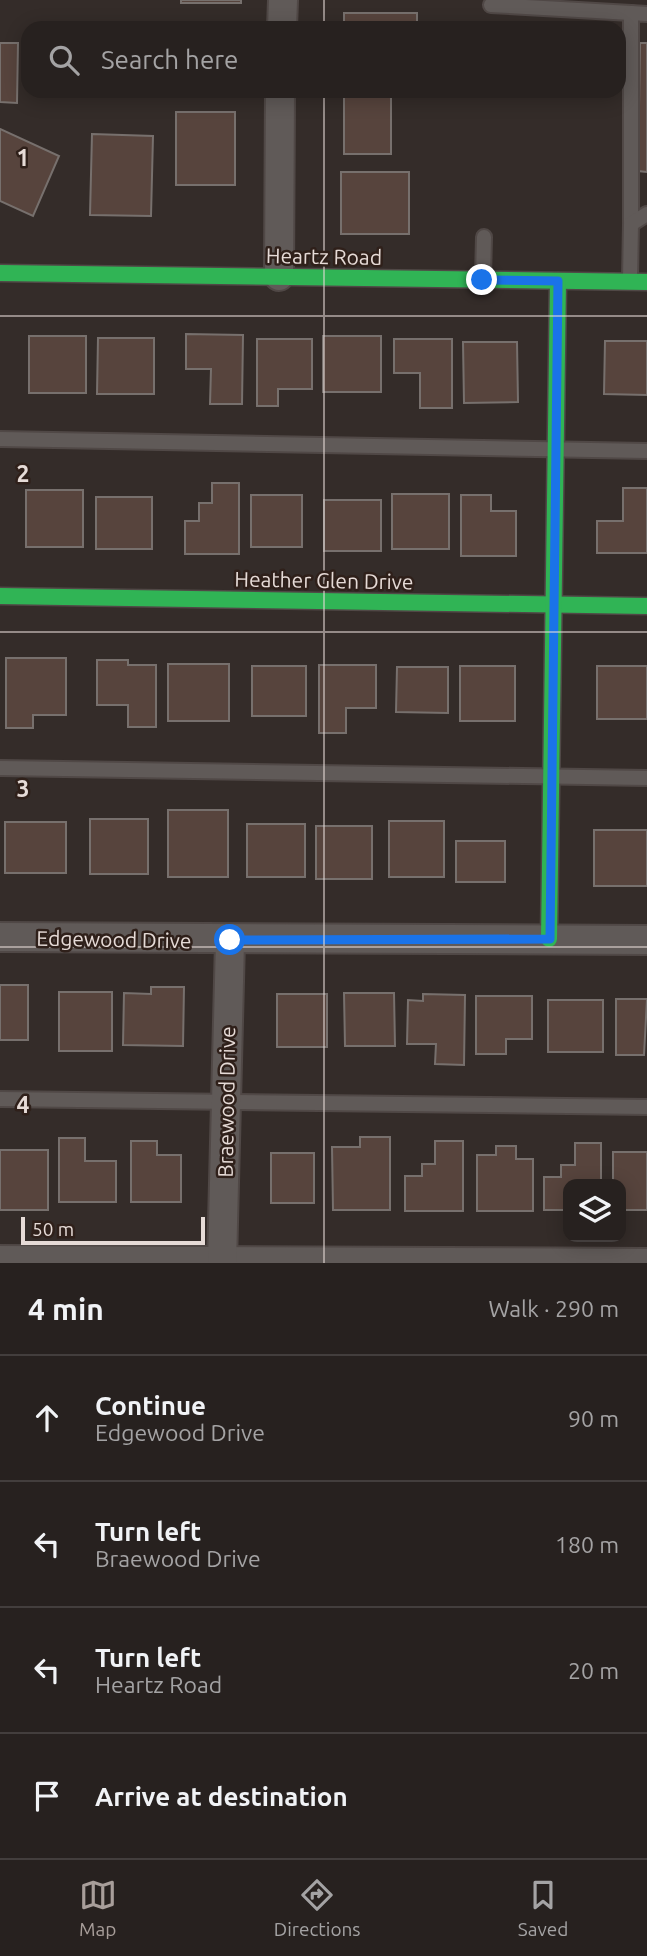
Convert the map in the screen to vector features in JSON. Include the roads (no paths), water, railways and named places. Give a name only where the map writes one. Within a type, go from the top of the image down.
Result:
[{"type":"street","points":[[282,21],[283,0]]},
{"type":"street","points":[[279,276],[280,98]]},
{"type":"street","name":"Heartz Road","points":[[0,273],[639,282]]},
{"type":"street","points":[[550,939],[558,281]]},
{"type":"street","name":"Heather Glen Drive","points":[[0,596],[647,606]]},
{"type":"street","name":"Edgewood Drive","points":[[0,937],[647,940]]},
{"type":"street","name":"Braewood Drive","points":[[222,1263],[230,940]]},
{"type":"street","points":[[0,1260],[647,1263]]},
{"type":"lane","points":[[491,5],[647,14]]},
{"type":"lane","points":[[631,13],[631,225],[639,282]]},
{"type":"lane","points":[[631,225],[647,214]]},
{"type":"lane","points":[[482,280],[484,237]]},
{"type":"lane","points":[[0,439],[647,451]]},
{"type":"lane","points":[[0,768],[647,778]]},
{"type":"lane","points":[[0,1098],[647,1107]]}]
